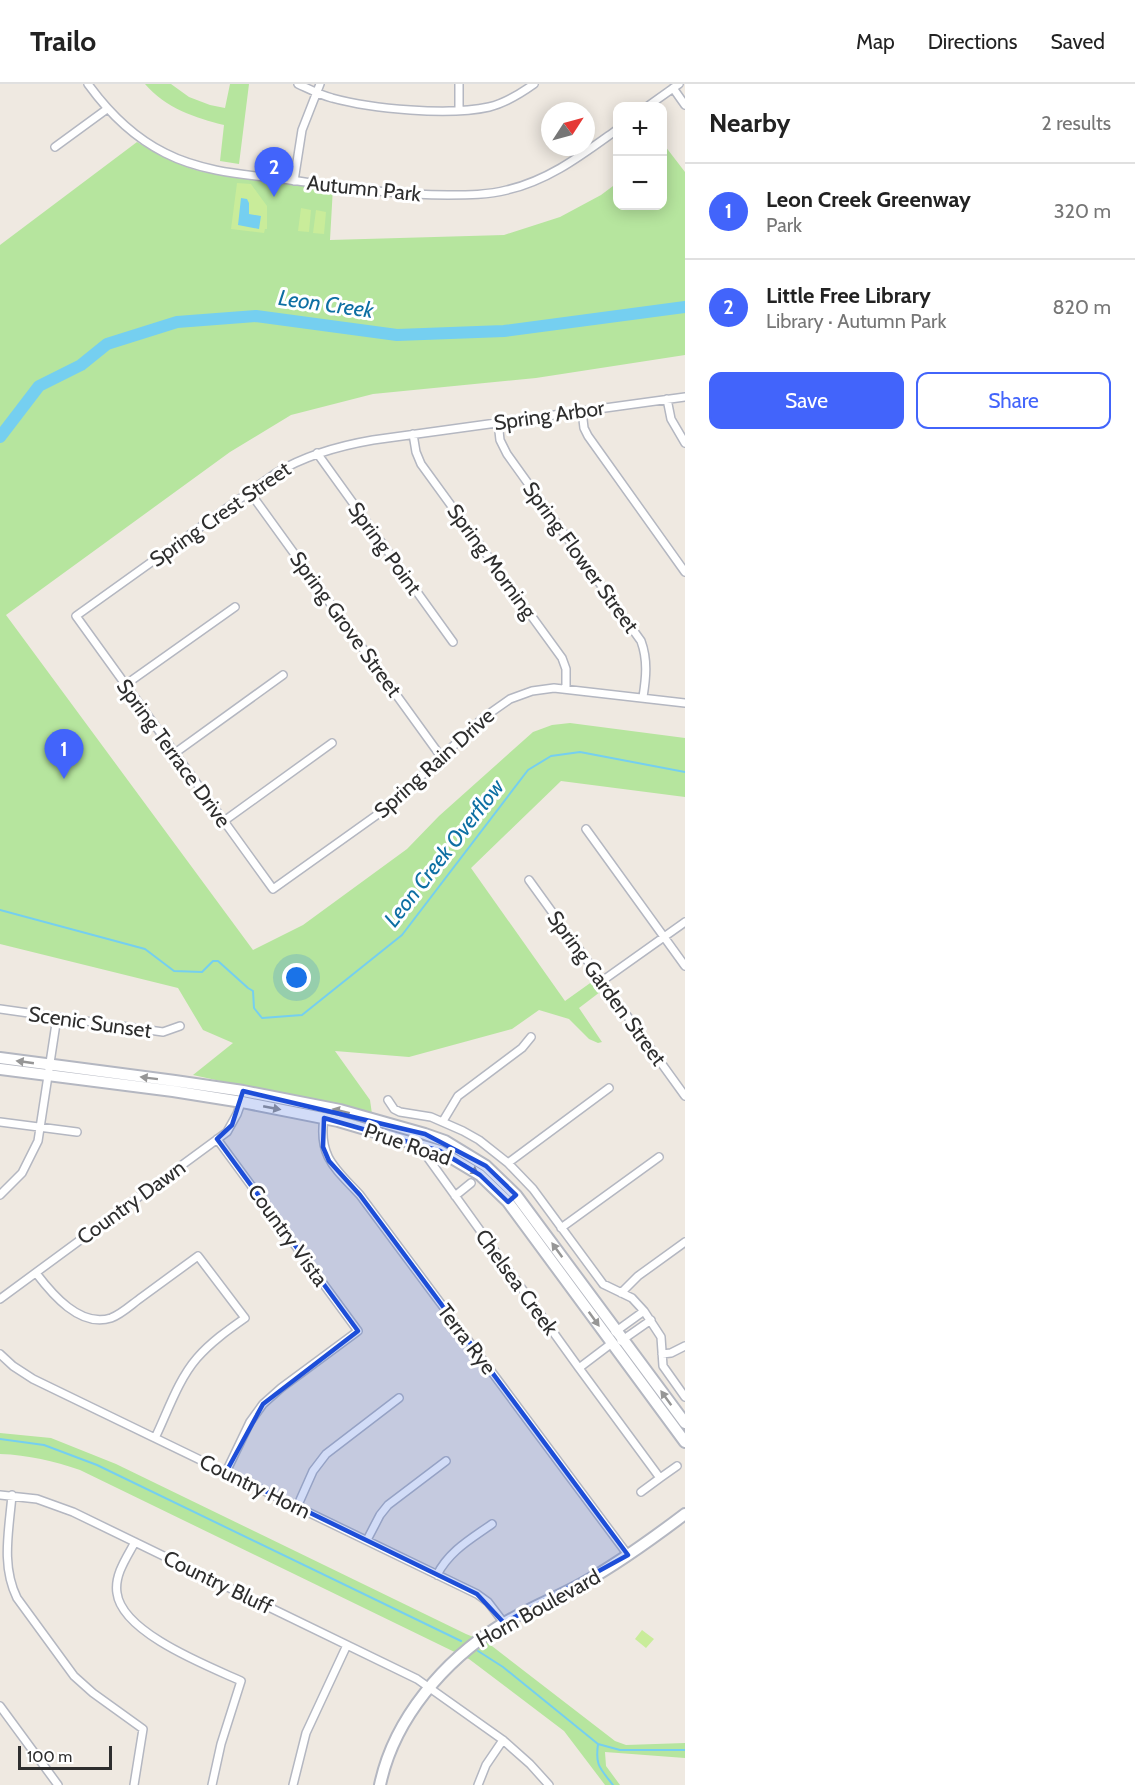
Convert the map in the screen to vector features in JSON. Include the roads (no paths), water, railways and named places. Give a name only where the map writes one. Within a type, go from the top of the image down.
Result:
[{"type":"main road","name":"Prue Road","points":[[0,1058],[49,1071]]},
{"type":"main road","name":"Prue Road","points":[[0,1069],[175,1081],[243,1096],[422,1144],[440,1151],[480,1175],[512,1199]]},
{"type":"main road","name":"Prue Road","points":[[243,1096],[340,1110],[425,1134],[445,1141],[486,1166],[615,1339],[685,1442]]},
{"type":"main road","name":"Prue Road","points":[[615,1339],[685,1424]]},
{"type":"main road","name":"Horn Boulevard","points":[[380,1785],[402,1728],[430,1688],[466,1649],[504,1623],[584,1583],[685,1514]]},
{"type":"street","name":"Autumn Park","points":[[88,84],[107,109],[133,133],[149,144],[185,162],[223,171],[395,194],[485,194],[514,189],[542,179],[613,132]]},
{"type":"street","points":[[298,84],[316,93],[343,100],[411,110],[477,109],[498,104],[534,84]]},
{"type":"street","points":[[294,181],[302,130],[320,84]]},
{"type":"street","points":[[459,84],[459,109]]},
{"type":"street","points":[[654,102],[676,86],[685,105]]},
{"type":"street","points":[[55,147],[107,109]]},
{"type":"street","name":"Spring Arbor","points":[[413,434],[685,397]]},
{"type":"street","points":[[667,399],[670,419],[685,443]]},
{"type":"street","points":[[582,411],[584,428],[588,436],[685,572]]},
{"type":"street","name":"Spring Flower Street","points":[[498,422],[500,440],[507,454],[641,641],[646,659],[643,698]]},
{"type":"street","name":"Spring Crest Street","points":[[76,616],[249,491],[289,465],[317,453],[350,444],[413,434]]},
{"type":"street","name":"Spring Morning","points":[[413,434],[421,464],[562,658],[566,669],[566,688]]},
{"type":"street","name":"Spring Point","points":[[317,453],[453,642]]},
{"type":"street","name":"Spring Grove Street","points":[[249,491],[442,758]]},
{"type":"street","points":[[125,685],[235,607]]},
{"type":"street","name":"Spring Terrace Drive","points":[[76,616],[273,889]]},
{"type":"street","points":[[175,753],[283,675]]},
{"type":"street","name":"Spring Rain Drive","points":[[273,889],[381,812],[491,711],[510,699],[543,689],[566,688],[685,703]]},
{"type":"street","points":[[224,821],[332,743]]},
{"type":"street","points":[[586,829],[685,966]]},
{"type":"street","name":"Spring Garden Street","points":[[529,880],[685,1096]]},
{"type":"street","points":[[602,981],[685,922]]},
{"type":"street","name":"Scenic Sunset","points":[[0,1009],[163,1032],[180,1026]]},
{"type":"street","points":[[0,1195],[22,1173],[38,1141],[57,1017]]},
{"type":"street","points":[[442,1121],[458,1096],[522,1048],[531,1037]]},
{"type":"street","points":[[508,1163],[609,1088]]},
{"type":"street","name":"Country Dawn","points":[[0,1299],[217,1139],[232,1125],[243,1096]]},
{"type":"street","points":[[388,1100],[400,1112],[431,1117],[479,1140],[508,1163],[533,1189],[603,1284],[632,1298],[651,1320],[661,1337],[663,1366],[685,1397]]},
{"type":"street","name":"Terra Rye","points":[[324,1118],[321,1133],[323,1147],[329,1161],[360,1196],[628,1555]]},
{"type":"street","points":[[0,1122],[77,1132]]},
{"type":"street","name":"Country Vista","points":[[217,1139],[358,1331],[263,1404],[250,1422],[226,1472]]},
{"type":"street","points":[[561,1228],[659,1157]]},
{"type":"street","name":"Chelsea Creek","points":[[428,1158],[660,1478]]},
{"type":"street","points":[[455,1196],[471,1183]]},
{"type":"street","points":[[621,1293],[638,1276],[685,1242]]},
{"type":"street","points":[[36,1273],[68,1307],[88,1318],[103,1320],[119,1314],[198,1256],[245,1318],[219,1337],[195,1360],[183,1379],[155,1438]]},
{"type":"street","points":[[579,1368],[615,1339],[630,1321],[644,1311]]},
{"type":"street","points":[[615,1339],[636,1330],[651,1320]]},
{"type":"street","points":[[630,1321],[636,1330]]},
{"type":"street","points":[[662,1353],[671,1353],[685,1347]]},
{"type":"street","name":"Country Horn","points":[[0,1354],[22,1372],[477,1594],[488,1602],[504,1623]]},
{"type":"street","points":[[297,1507],[313,1471],[326,1454],[399,1398]]},
{"type":"street","points":[[367,1540],[388,1505],[446,1461]]},
{"type":"street","points":[[641,1492],[677,1466]]},
{"type":"street","name":"Country Bluff","points":[[0,1495],[37,1499],[55,1504],[417,1679],[503,1740],[549,1785]]},
{"type":"street","points":[[12,1496],[6,1559],[12,1587],[17,1598],[74,1676],[93,1693],[143,1729],[134,1785]]},
{"type":"street","points":[[437,1575],[450,1555],[492,1524]]},
{"type":"street","points":[[135,1542],[120,1571],[117,1583],[120,1604],[131,1619],[158,1641],[241,1682],[221,1744],[212,1785]]},
{"type":"street","points":[[293,1785],[306,1733],[347,1645]]},
{"type":"street","points":[[0,1706],[58,1785]]},
{"type":"street","points":[[478,1785],[486,1765],[503,1740]]},
{"type":"water","points":[[241,198],[247,199],[249,203],[249,214],[261,216],[259,229],[238,225]]},
{"type":"waterway","name":"Leon Creek","points":[[0,437],[39,386],[81,365],[107,344],[177,322],[256,316],[397,335],[504,331],[685,307]]},
{"type":"waterway","name":"Leon Creek Overflow","points":[[0,910],[145,949],[174,971],[202,972],[213,961],[218,961],[253,991],[254,1008],[262,1018],[302,1015],[402,935],[528,770],[551,756],[580,752],[685,772]]},
{"type":"waterway","points":[[0,1439],[44,1445],[97,1465],[461,1641]]},
{"type":"waterway","points":[[478,1651],[503,1667],[598,1744],[620,1750],[685,1750]]},
{"type":"waterway","points":[[598,1744],[597,1757],[600,1766],[613,1785]]},
{"type":"place","name":"Little Free Library","points":[[274,197]]},
{"type":"place","name":"Leon Creek Greenway","points":[[64,779]]}]
